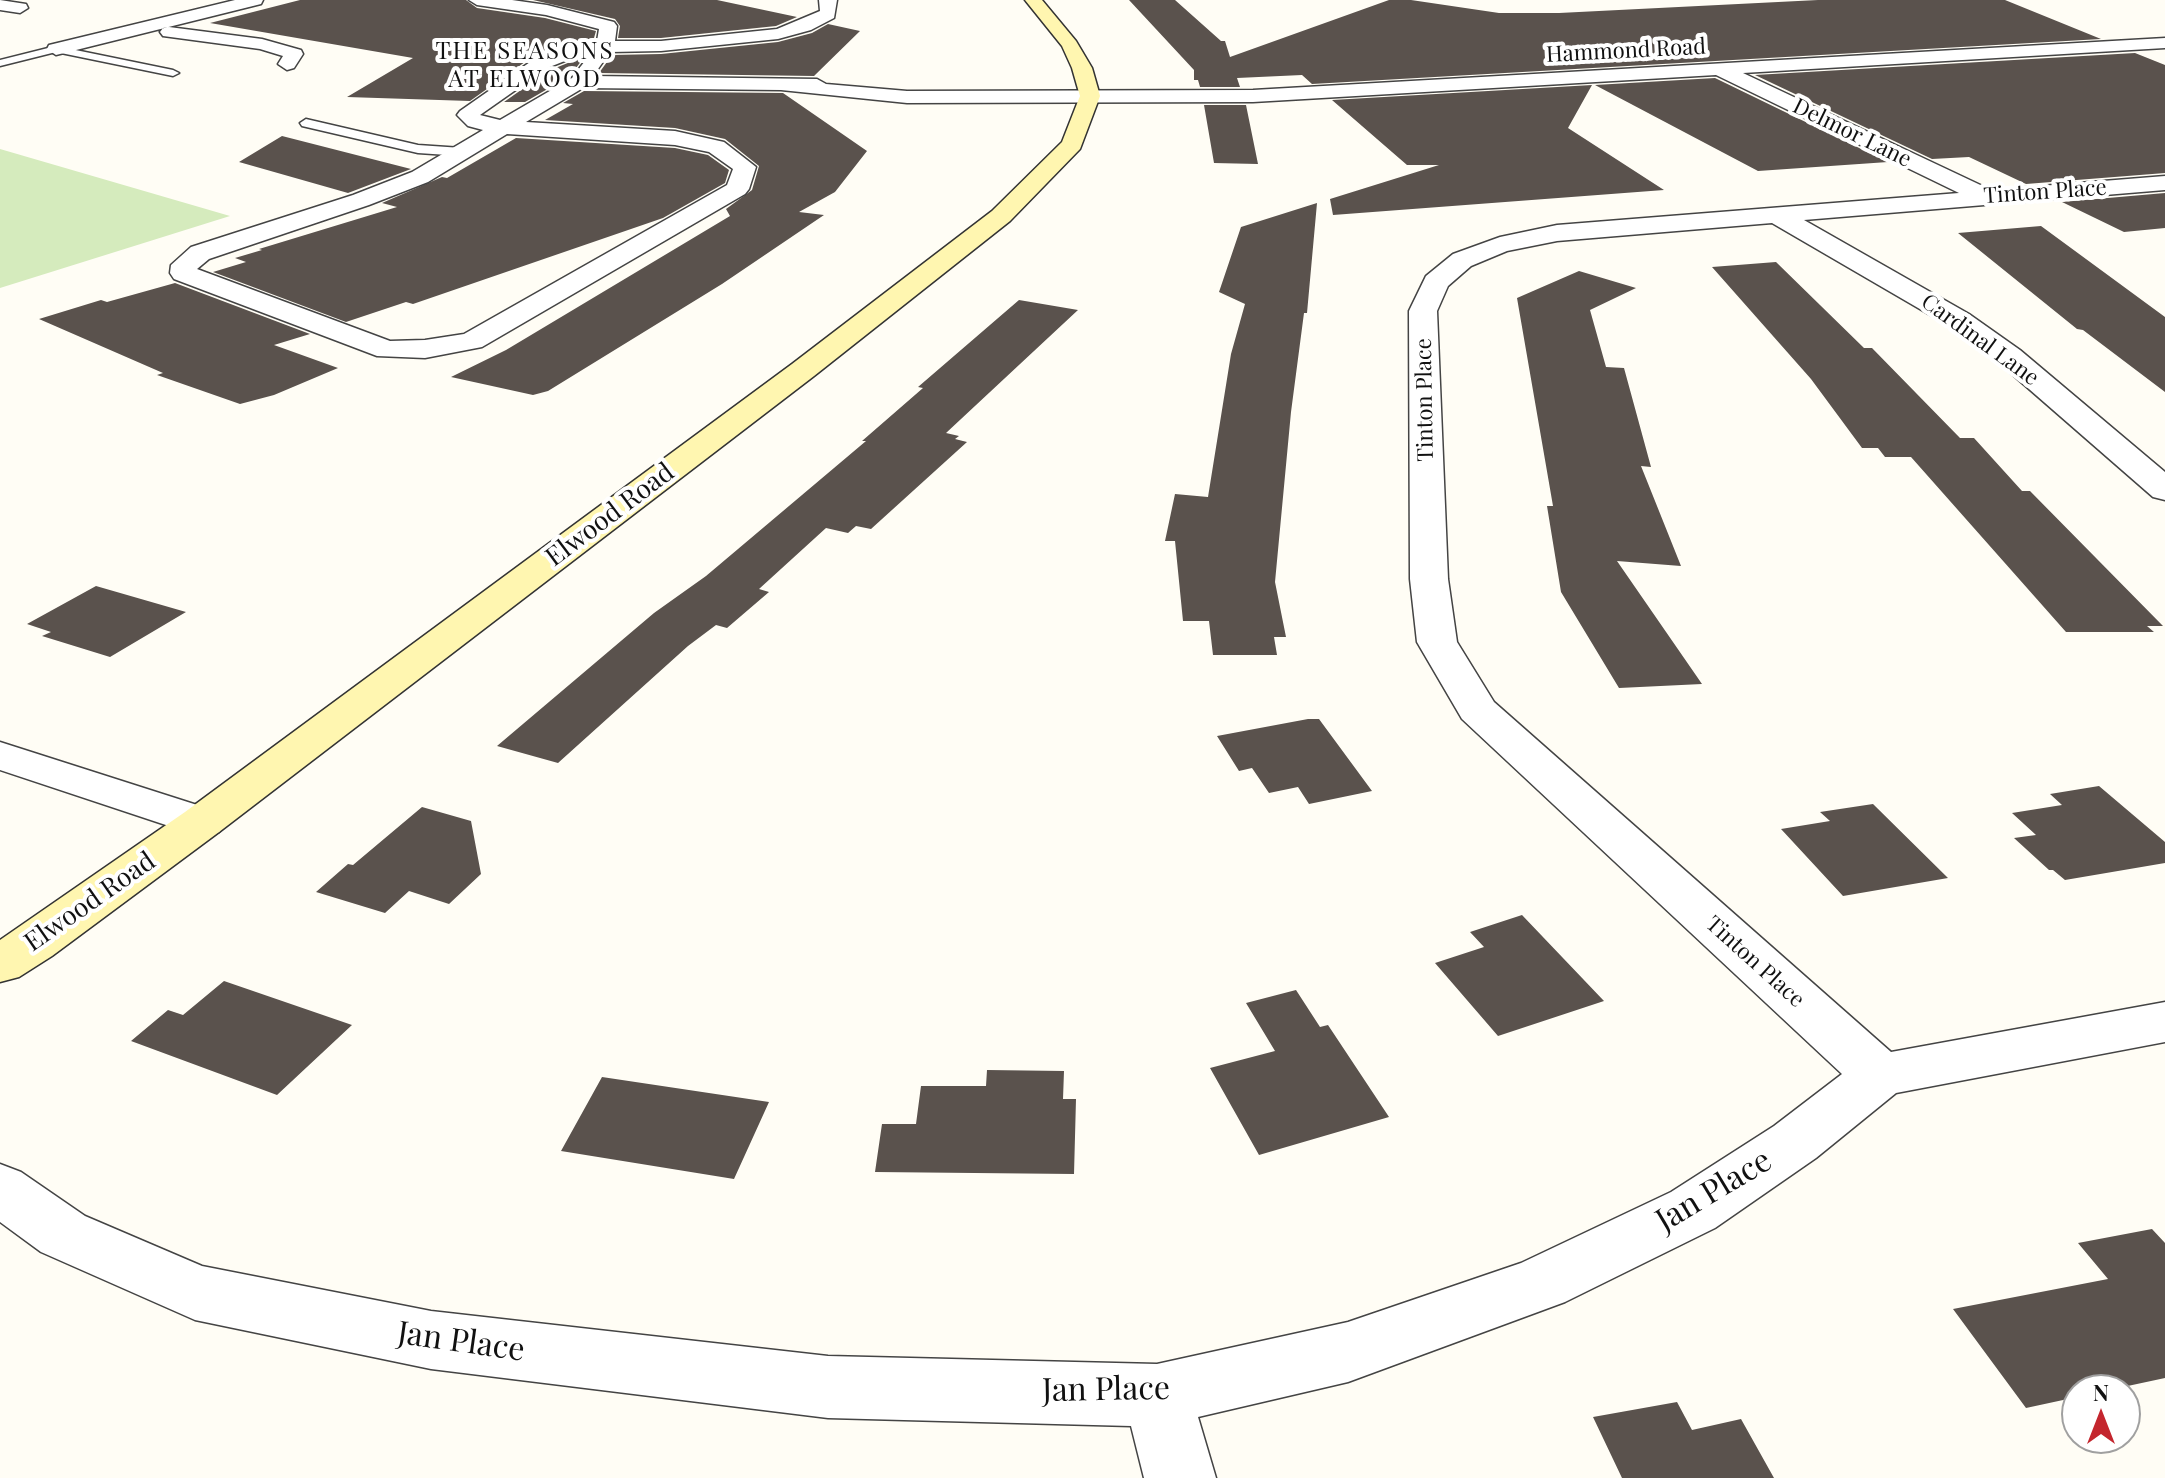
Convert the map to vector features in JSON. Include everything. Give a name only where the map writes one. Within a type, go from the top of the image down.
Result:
[{"type":"main road","points":[[1033,0],[1070,45],[1082,68],[1090,96]]},
{"type":"main road","name":"Elwood Road","points":[[0,964],[202,822],[803,370],[1001,216],[1072,144],[1090,96]]},
{"type":"street","points":[[56,49],[255,0]]},
{"type":"street","points":[[477,0],[547,10],[608,26],[605,47],[579,82],[503,127],[420,177],[361,200],[200,253],[184,265],[183,273],[387,350],[425,349],[472,341],[737,189],[745,167],[716,147],[675,138],[503,127],[475,122],[467,115],[552,58],[585,47],[605,47],[661,46],[778,34],[805,26],[828,14],[830,2],[827,0]]},
{"type":"street","points":[[0,5],[20,8]]},
{"type":"street","points":[[139,29],[262,44],[294,54],[287,64]]},
{"type":"street","name":"Hammond Road","points":[[579,82],[787,86],[907,97],[1253,96],[2165,43]]},
{"type":"street","name":"Delmor Lane","points":[[1720,69],[1984,196]]},
{"type":"street","name":"Tinton Place","points":[[1880,1075],[1477,710],[1437,642],[1431,594],[1423,311],[1436,282],[1462,260],[1500,245],[1557,233],[2165,183]]},
{"type":"street","name":"Cardinal Lane","points":[[1776,215],[1959,320],[2009,356],[2165,490]]},
{"type":"street","points":[[0,755],[202,822]]},
{"type":"street","name":"Jan Place","points":[[0,1189],[63,1234],[195,1292],[431,1340],[828,1387],[1157,1395],[1348,1352],[1542,1283],[1693,1210],[1795,1142],[1880,1075],[2165,1022]]},
{"type":"street","points":[[1157,1395],[1180,1478]]},
{"type":"lane","points":[[0,63],[56,49],[173,73]]},
{"type":"lane","points":[[71,64],[98,58]]},
{"type":"lane","points":[[306,123],[418,149],[462,152]]},
{"type":"green space","points":[[0,149],[230,216],[0,288]]},
{"type":"building","points":[[300,0],[466,0],[477,8],[545,18],[596,31],[594,38],[556,45],[532,57],[470,101],[347,97],[413,58],[210,23]]},
{"type":"building","points":[[533,0],[717,0],[797,17],[776,26],[661,38],[618,38],[620,26],[615,19]]},
{"type":"building","points":[[1129,0],[1175,0],[1221,41],[1225,41],[1230,57],[1389,0],[1411,0],[1499,13],[1559,13],[1818,0],[2005,0],[2101,39],[1312,84],[1302,75],[1237,78],[1240,87],[1200,87],[1198,80],[1194,80],[1194,70]]},
{"type":"building","points":[[828,24],[860,31],[814,76],[599,73],[612,55],[661,54],[778,42],[812,33]]},
{"type":"building","points":[[2135,53],[2165,65],[2165,173],[2026,184],[1969,157],[1932,159],[1755,75]]},
{"type":"building","points":[[585,56],[570,76],[525,102],[504,102],[548,71]]},
{"type":"building","points":[[1715,78],[1888,162],[1758,171],[1595,85]]},
{"type":"building","points":[[1592,85],[1568,128],[1664,190],[1333,215],[1330,199],[1439,165],[1407,165],[1332,100]]},
{"type":"building","points":[[584,91],[783,93],[867,151],[835,192],[799,212],[824,215],[722,284],[548,391],[533,395],[451,377],[506,350],[730,216],[726,209],[752,190],[759,166],[725,139],[675,128],[545,120],[573,104],[563,103]]},
{"type":"building","points":[[1204,105],[1246,105],[1258,164],[1214,163]]},
{"type":"building","points":[[282,136],[411,169],[348,193],[239,162]]},
{"type":"building","points":[[516,138],[675,148],[708,155],[729,170],[725,183],[663,218],[413,304],[406,302],[346,322],[213,272],[246,262],[235,258],[262,250],[259,249],[397,207],[382,203],[442,177],[447,178]]},
{"type":"building","points":[[2165,193],[2165,228],[2124,232],[2062,202]]},
{"type":"building","points":[[1317,203],[1307,313],[1304,313],[1291,412],[1275,582],[1286,637],[1274,637],[1277,655],[1213,655],[1209,621],[1183,621],[1175,541],[1165,541],[1175,494],[1208,497],[1231,354],[1245,304],[1219,292],[1241,227]]},
{"type":"building","points":[[2041,226],[2165,317],[2165,392],[2083,330],[2077,329],[1958,233]]},
{"type":"building","points":[[1776,262],[1864,348],[1872,348],[1960,438],[1974,438],[2022,491],[2030,491],[2163,626],[2147,626],[2154,632],[2066,632],[1911,457],[1885,457],[1878,448],[1862,448],[1811,379],[1712,267]]},
{"type":"building","points":[[1579,271],[1636,288],[1590,310],[1606,367],[1624,368],[1651,467],[1641,466],[1681,566],[1617,561],[1702,684],[1619,688],[1561,592],[1547,506],[1553,506],[1517,298]]},
{"type":"building","points":[[175,283],[310,334],[274,345],[338,368],[274,395],[240,404],[157,375],[163,373],[39,319],[101,300],[107,302]]},
{"type":"building","points":[[1019,300],[1078,310],[946,433],[967,442],[871,529],[856,526],[848,533],[826,528],[759,589],[769,592],[727,628],[716,625],[688,646],[558,763],[497,746],[654,613],[706,576],[866,441],[862,441],[923,388],[918,387]]},
{"type":"building","points":[[96,586],[186,612],[110,657],[42,636],[51,632],[27,624]]},
{"type":"building","points":[[1319,719],[1372,791],[1309,804],[1298,787],[1269,793],[1252,768],[1239,771],[1217,736]]},
{"type":"building","points":[[2099,786],[2165,842],[2165,863],[2065,880],[2049,870],[2014,838],[2036,835],[2012,813],[2062,805],[2050,794]]},
{"type":"building","points":[[1873,804],[1948,878],[1843,896],[1781,829],[1830,821],[1820,812]]},
{"type":"building","points":[[422,807],[471,821],[481,874],[449,904],[409,891],[385,913],[316,892],[348,864],[353,865]]},
{"type":"building","points":[[1522,915],[1604,1001],[1498,1036],[1435,963],[1484,947],[1470,932]]},
{"type":"building","points":[[224,981],[352,1025],[277,1095],[131,1041],[168,1010],[183,1015]]},
{"type":"building","points":[[1296,990],[1320,1027],[1328,1025],[1389,1117],[1259,1155],[1210,1068],[1275,1051],[1246,1003]]},
{"type":"building","points":[[987,1070],[1064,1071],[1063,1099],[1076,1099],[1074,1174],[875,1172],[882,1124],[916,1124],[921,1086],[986,1086]]},
{"type":"building","points":[[602,1077],[769,1102],[734,1179],[561,1151]]},
{"type":"building","points":[[2152,1229],[2165,1243],[2165,1378],[2141,1383],[2141,1374],[2061,1374],[2061,1400],[2026,1408],[1953,1309],[2108,1279],[2078,1243]]},
{"type":"building","points":[[1677,1402],[1692,1430],[1741,1419],[1774,1478],[1622,1478],[1593,1417]]},
{"type":"district","name":"THE SEASONS AT ELWOOD","points":[[525,66]]}]
